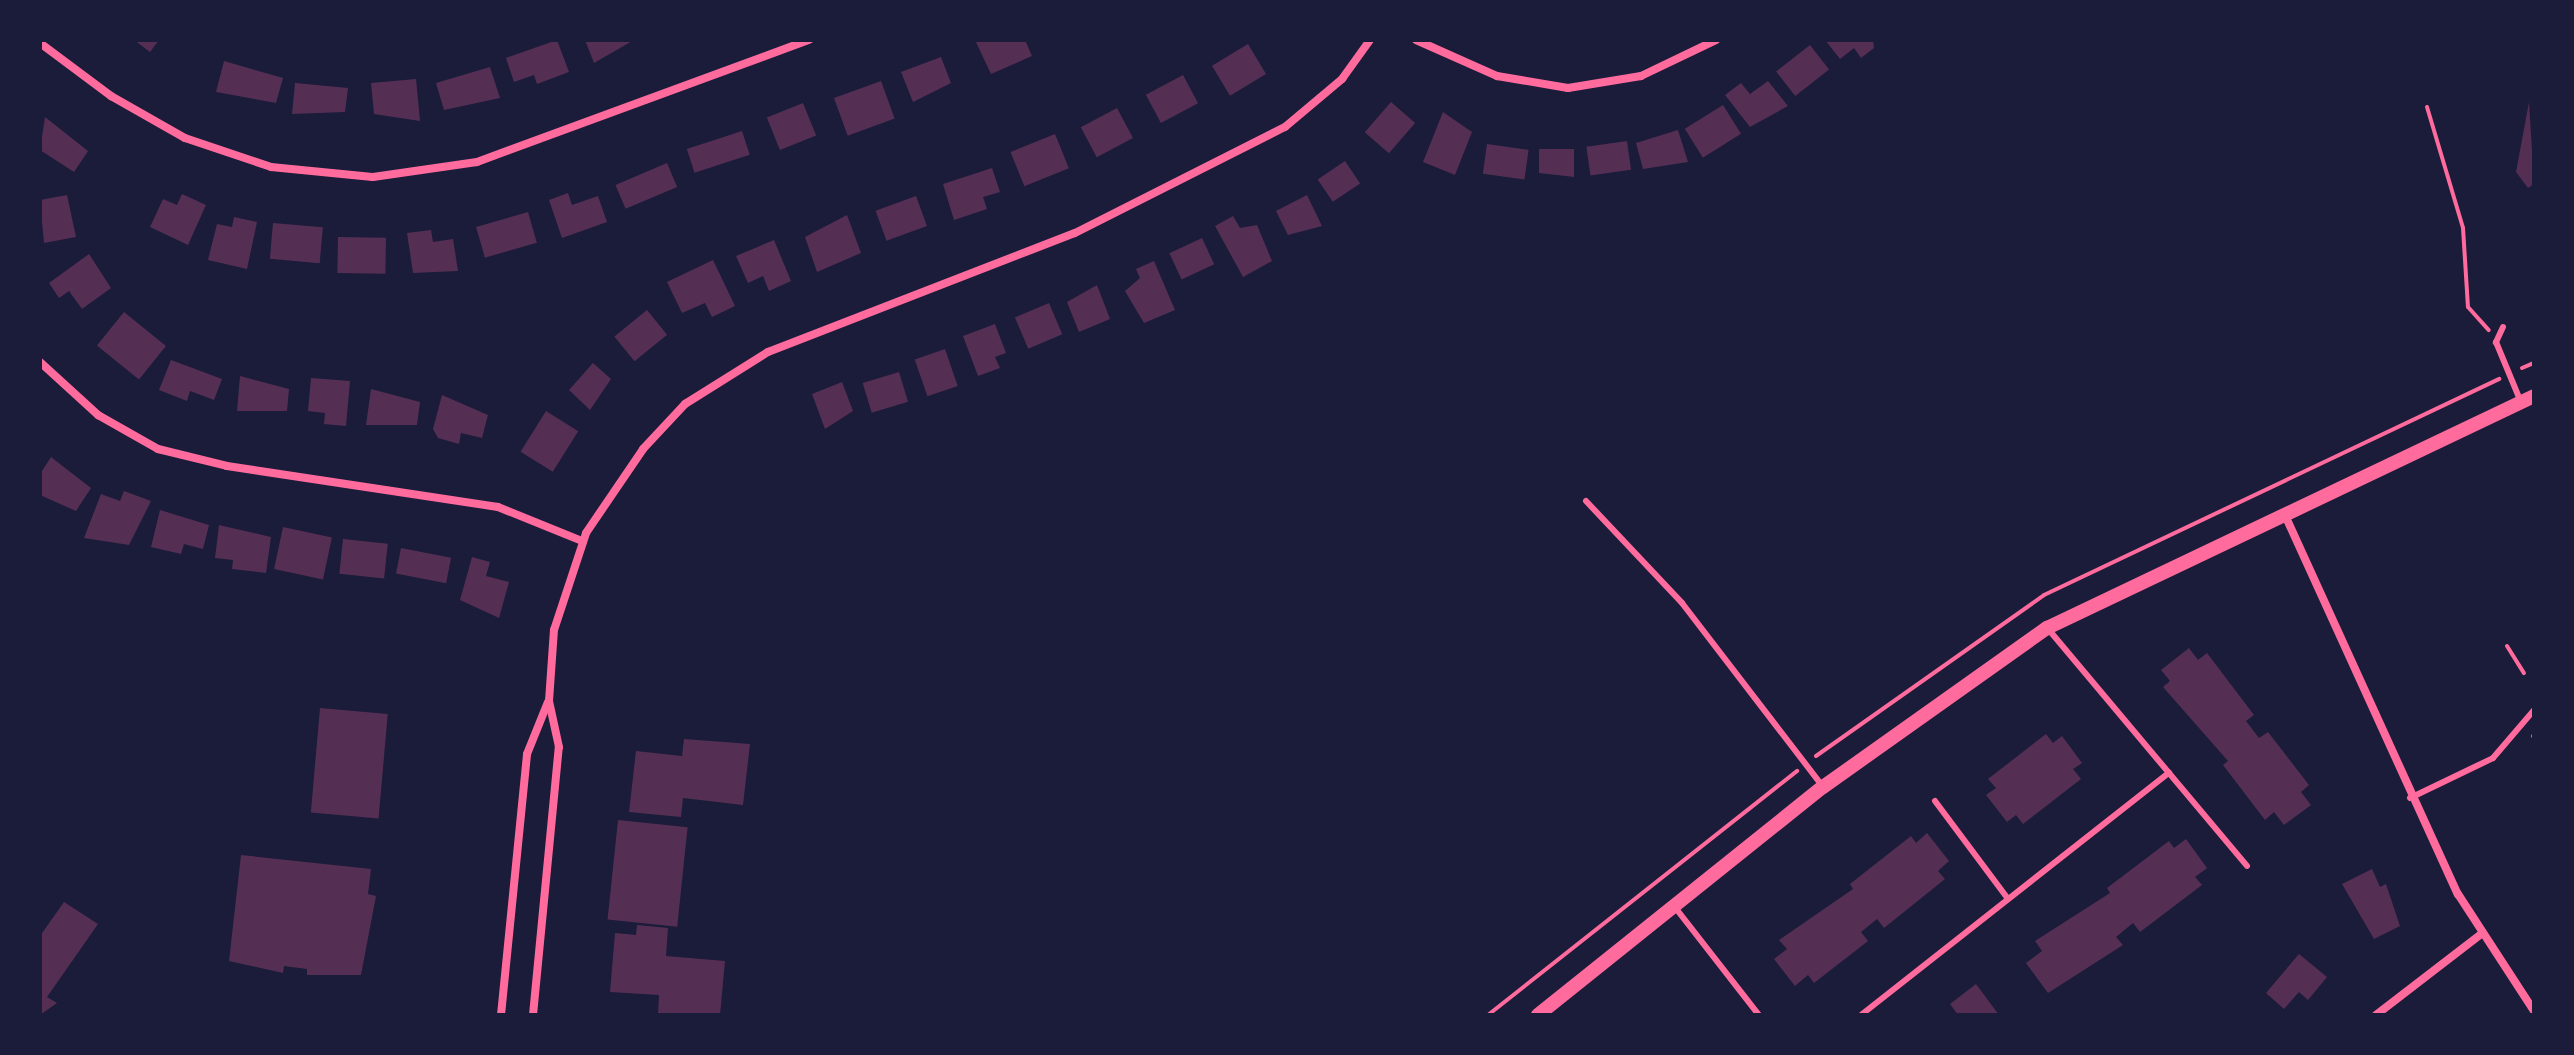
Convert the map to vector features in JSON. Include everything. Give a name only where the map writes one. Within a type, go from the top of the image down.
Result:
[{"type":"street","points":[[40,43],[111,96],[185,138],[271,167],[373,177],[477,162],[809,40]]},
{"type":"street","points":[[533,1015],[559,747],[549,701],[554,630],[582,541],[643,449],[702,391],[789,342],[1075,233],[1245,149],[1311,107],[1370,40]]},
{"type":"street","points":[[1416,40],[1497,76],[1568,88],[1641,76],[1716,40]]},
{"type":"street","points":[[40,362],[98,415],[158,449],[227,466],[483,504],[582,541]]},
{"type":"street","points":[[1538,1015],[1823,787],[2047,628],[2528,399]]},
{"type":"street","points":[[2284,513],[2410,798],[2481,934],[2534,1011]]},
{"type":"street","points":[[501,1015],[527,754],[549,701]]},
{"type":"street","points":[[2376,1015],[2481,934]]},
{"type":"lane","points":[[2503,327],[2496,337],[2528,399]]},
{"type":"lane","points":[[1586,501],[1682,603],[1823,787]]},
{"type":"lane","points":[[2047,628],[2247,866]]},
{"type":"lane","points":[[2410,798],[2493,758],[2534,710]]},
{"type":"lane","points":[[1861,1015],[2169,773]]},
{"type":"lane","points":[[1935,801],[2008,899]]},
{"type":"lane","points":[[1674,906],[1759,1015]]},
{"type":"path","points":[[2427,107],[2463,228],[2468,307],[2496,337]]},
{"type":"path","points":[[2507,646],[2524,673]]},
{"type":"building","points":[[134,40],[159,40],[150,52]]},
{"type":"building","points":[[557,40],[569,72],[537,84],[534,75],[514,82],[506,58]]},
{"type":"building","points":[[585,40],[634,40],[594,63]]},
{"type":"building","points":[[975,40],[1025,40],[1032,56],[991,74]]},
{"type":"building","points":[[1825,40],[1873,40],[1874,48],[1861,58],[1854,48],[1840,59]]},
{"type":"building","points":[[1248,44],[1266,74],[1230,96],[1212,66]]},
{"type":"building","points":[[1810,45],[1829,69],[1795,96],[1776,71]]},
{"type":"building","points":[[941,57],[951,83],[913,102],[901,72]]},
{"type":"building","points":[[224,61],[283,78],[276,103],[216,92]]},
{"type":"building","points":[[490,67],[500,98],[444,110],[436,83]]},
{"type":"building","points":[[1183,75],[1198,103],[1161,123],[1146,95]]},
{"type":"building","points":[[416,79],[420,121],[374,114],[371,83]]},
{"type":"building","points":[[881,81],[895,119],[848,136],[834,98]]},
{"type":"building","points":[[1768,81],[1788,106],[1750,127],[1725,95],[1741,83],[1750,94]]},
{"type":"building","points":[[295,83],[348,88],[345,112],[292,114]]},
{"type":"building","points":[[1391,102],[1415,123],[1389,153],[1365,132]]},
{"type":"building","points":[[2529,102],[2534,184],[2528,188],[2516,172]]},
{"type":"building","points":[[803,103],[816,135],[780,150],[767,118]]},
{"type":"building","points":[[1723,105],[1741,134],[1703,158],[1685,129]]},
{"type":"building","points":[[1117,108],[1133,138],[1097,157],[1081,127]]},
{"type":"building","points":[[1443,112],[1472,132],[1455,175],[1423,162]]},
{"type":"building","points":[[45,117],[88,151],[74,172],[40,150]]},
{"type":"building","points":[[1678,130],[1688,162],[1643,169],[1636,143]]},
{"type":"building","points":[[742,131],[750,155],[695,173],[687,149]]},
{"type":"building","points":[[1055,134],[1069,168],[1024,186],[1010,152]]},
{"type":"building","points":[[1627,141],[1631,170],[1590,175],[1586,147]]},
{"type":"building","points":[[1487,144],[1529,150],[1524,180],[1483,174]]},
{"type":"building","points":[[1539,149],[1574,149],[1574,177],[1539,173]]},
{"type":"building","points":[[1345,161],[1360,183],[1333,202],[1318,179]]},
{"type":"building","points":[[667,163],[677,187],[626,209],[615,185]]},
{"type":"building","points":[[992,168],[1000,192],[983,197],[987,209],[954,220],[943,184]]},
{"type":"building","points":[[568,193],[572,205],[598,196],[607,222],[562,238],[549,200]]},
{"type":"building","points":[[182,194],[206,205],[188,245],[150,227],[163,199],[177,205]]},
{"type":"building","points":[[67,195],[76,237],[44,243],[40,200]]},
{"type":"building","points":[[1307,195],[1322,226],[1288,235],[1276,211]]},
{"type":"building","points":[[916,196],[927,226],[887,241],[876,211]]},
{"type":"building","points":[[528,212],[537,243],[485,258],[476,227]]},
{"type":"building","points":[[847,215],[861,253],[817,272],[805,237]]},
{"type":"building","points":[[1233,216],[1240,228],[1257,225],[1272,261],[1243,277],[1215,226]]},
{"type":"building","points":[[234,217],[257,222],[247,269],[208,260],[217,224],[232,227]]},
{"type":"building","points":[[273,223],[323,227],[320,263],[270,259]]},
{"type":"building","points":[[431,230],[433,242],[453,239],[458,271],[413,273],[407,233]]},
{"type":"building","points":[[338,237],[386,238],[385,274],[337,273]]},
{"type":"building","points":[[1202,238],[1214,264],[1182,279],[1169,253]]},
{"type":"building","points":[[774,240],[791,281],[769,291],[763,276],[748,283],[736,256]]},
{"type":"building","points":[[89,254],[111,288],[82,309],[69,291],[59,298],[49,283]]},
{"type":"building","points":[[713,260],[735,306],[712,317],[705,303],[682,313],[667,282]]},
{"type":"building","points":[[1154,261],[1175,310],[1144,323],[1125,291],[1140,278],[1136,269]]},
{"type":"building","points":[[1097,285],[1110,319],[1079,332],[1067,302]]},
{"type":"building","points":[[1049,303],[1062,334],[1028,349],[1015,317]]},
{"type":"building","points":[[647,310],[667,335],[634,361],[614,336]]},
{"type":"building","points":[[124,312],[166,346],[139,379],[97,345]]},
{"type":"building","points":[[995,324],[1006,353],[995,357],[1000,368],[978,376],[963,336]]},
{"type":"building","points":[[945,349],[958,386],[927,396],[915,359]]},
{"type":"building","points":[[171,360],[222,379],[214,400],[190,391],[187,401],[159,390]]},
{"type":"building","points":[[593,363],[611,379],[590,410],[569,390]]},
{"type":"building","points":[[899,372],[908,402],[872,413],[863,383]]},
{"type":"building","points":[[240,376],[289,389],[287,411],[237,411]]},
{"type":"building","points":[[311,378],[350,381],[346,426],[324,424],[325,413],[308,411]]},
{"type":"building","points":[[842,382],[853,411],[825,429],[812,394]]},
{"type":"building","points":[[371,389],[420,402],[417,425],[366,425]]},
{"type":"building","points":[[442,395],[488,415],[482,438],[461,433],[459,444],[438,438],[433,429]]},
{"type":"building","points":[[546,411],[578,431],[553,472],[521,452]]},
{"type":"building","points":[[51,457],[91,488],[76,511],[40,495],[40,474]]},
{"type":"building","points":[[124,491],[151,501],[129,545],[84,538],[101,494],[120,501]]},
{"type":"building","points":[[160,510],[209,525],[203,549],[184,544],[181,554],[151,547]]},
{"type":"building","points":[[219,525],[271,537],[266,573],[232,569],[233,560],[215,558]]},
{"type":"building","points":[[283,527],[332,537],[323,579],[274,569]]},
{"type":"building","points":[[343,539],[388,544],[384,579],[339,574]]},
{"type":"building","points":[[401,548],[451,558],[446,583],[396,574]]},
{"type":"building","points":[[472,557],[490,562],[486,576],[509,582],[499,618],[460,600]]},
{"type":"building","points":[[2189,648],[2198,660],[2207,653],[2254,715],[2246,721],[2259,738],[2268,732],[2309,785],[2301,792],[2311,805],[2284,825],[2274,812],[2265,820],[2223,765],[2228,761],[2163,687],[2170,681],[2161,670]]},
{"type":"building","points":[[320,708],[388,714],[379,819],[311,813]]},
{"type":"building","points":[[2046,734],[2053,743],[2062,736],[2082,763],[2073,769],[2081,779],[2023,824],[2016,815],[2007,822],[1986,795],[1996,788],[1988,779]]},
{"type":"building","points":[[684,739],[750,744],[743,805],[683,798],[681,817],[629,812],[636,751],[682,756]]},
{"type":"building","points":[[618,820],[688,827],[677,927],[608,919]]},
{"type":"building","points":[[1927,833],[1949,861],[1938,871],[1945,879],[1884,928],[1877,919],[1861,932],[1868,941],[1814,983],[1808,975],[1795,986],[1774,959],[1787,949],[1779,940],[1853,889],[1850,884],[1911,836],[1916,843]]},
{"type":"building","points":[[2186,839],[2207,868],[2195,877],[2202,885],[2140,932],[2133,923],[2116,937],[2123,945],[2048,993],[2026,963],[2042,951],[2035,941],[2110,893],[2107,888],[2169,841],[2174,848]]},
{"type":"building","points":[[241,855],[371,869],[368,894],[376,896],[361,975],[307,975],[307,969],[284,966],[283,973],[229,961]]},
{"type":"building","points":[[2372,869],[2380,887],[2386,884],[2400,926],[2374,939],[2342,884]]},
{"type":"building","points":[[64,902],[98,924],[47,997],[57,1003],[40,1015],[40,936]]},
{"type":"building","points":[[637,925],[668,928],[666,956],[725,961],[720,1015],[658,1015],[659,995],[610,992],[615,933],[636,935]]},
{"type":"building","points":[[2299,954],[2327,977],[2308,1000],[2299,992],[2284,1009],[2266,993]]},
{"type":"building","points":[[1976,984],[1999,1015],[1958,1015],[1950,1004]]}]
